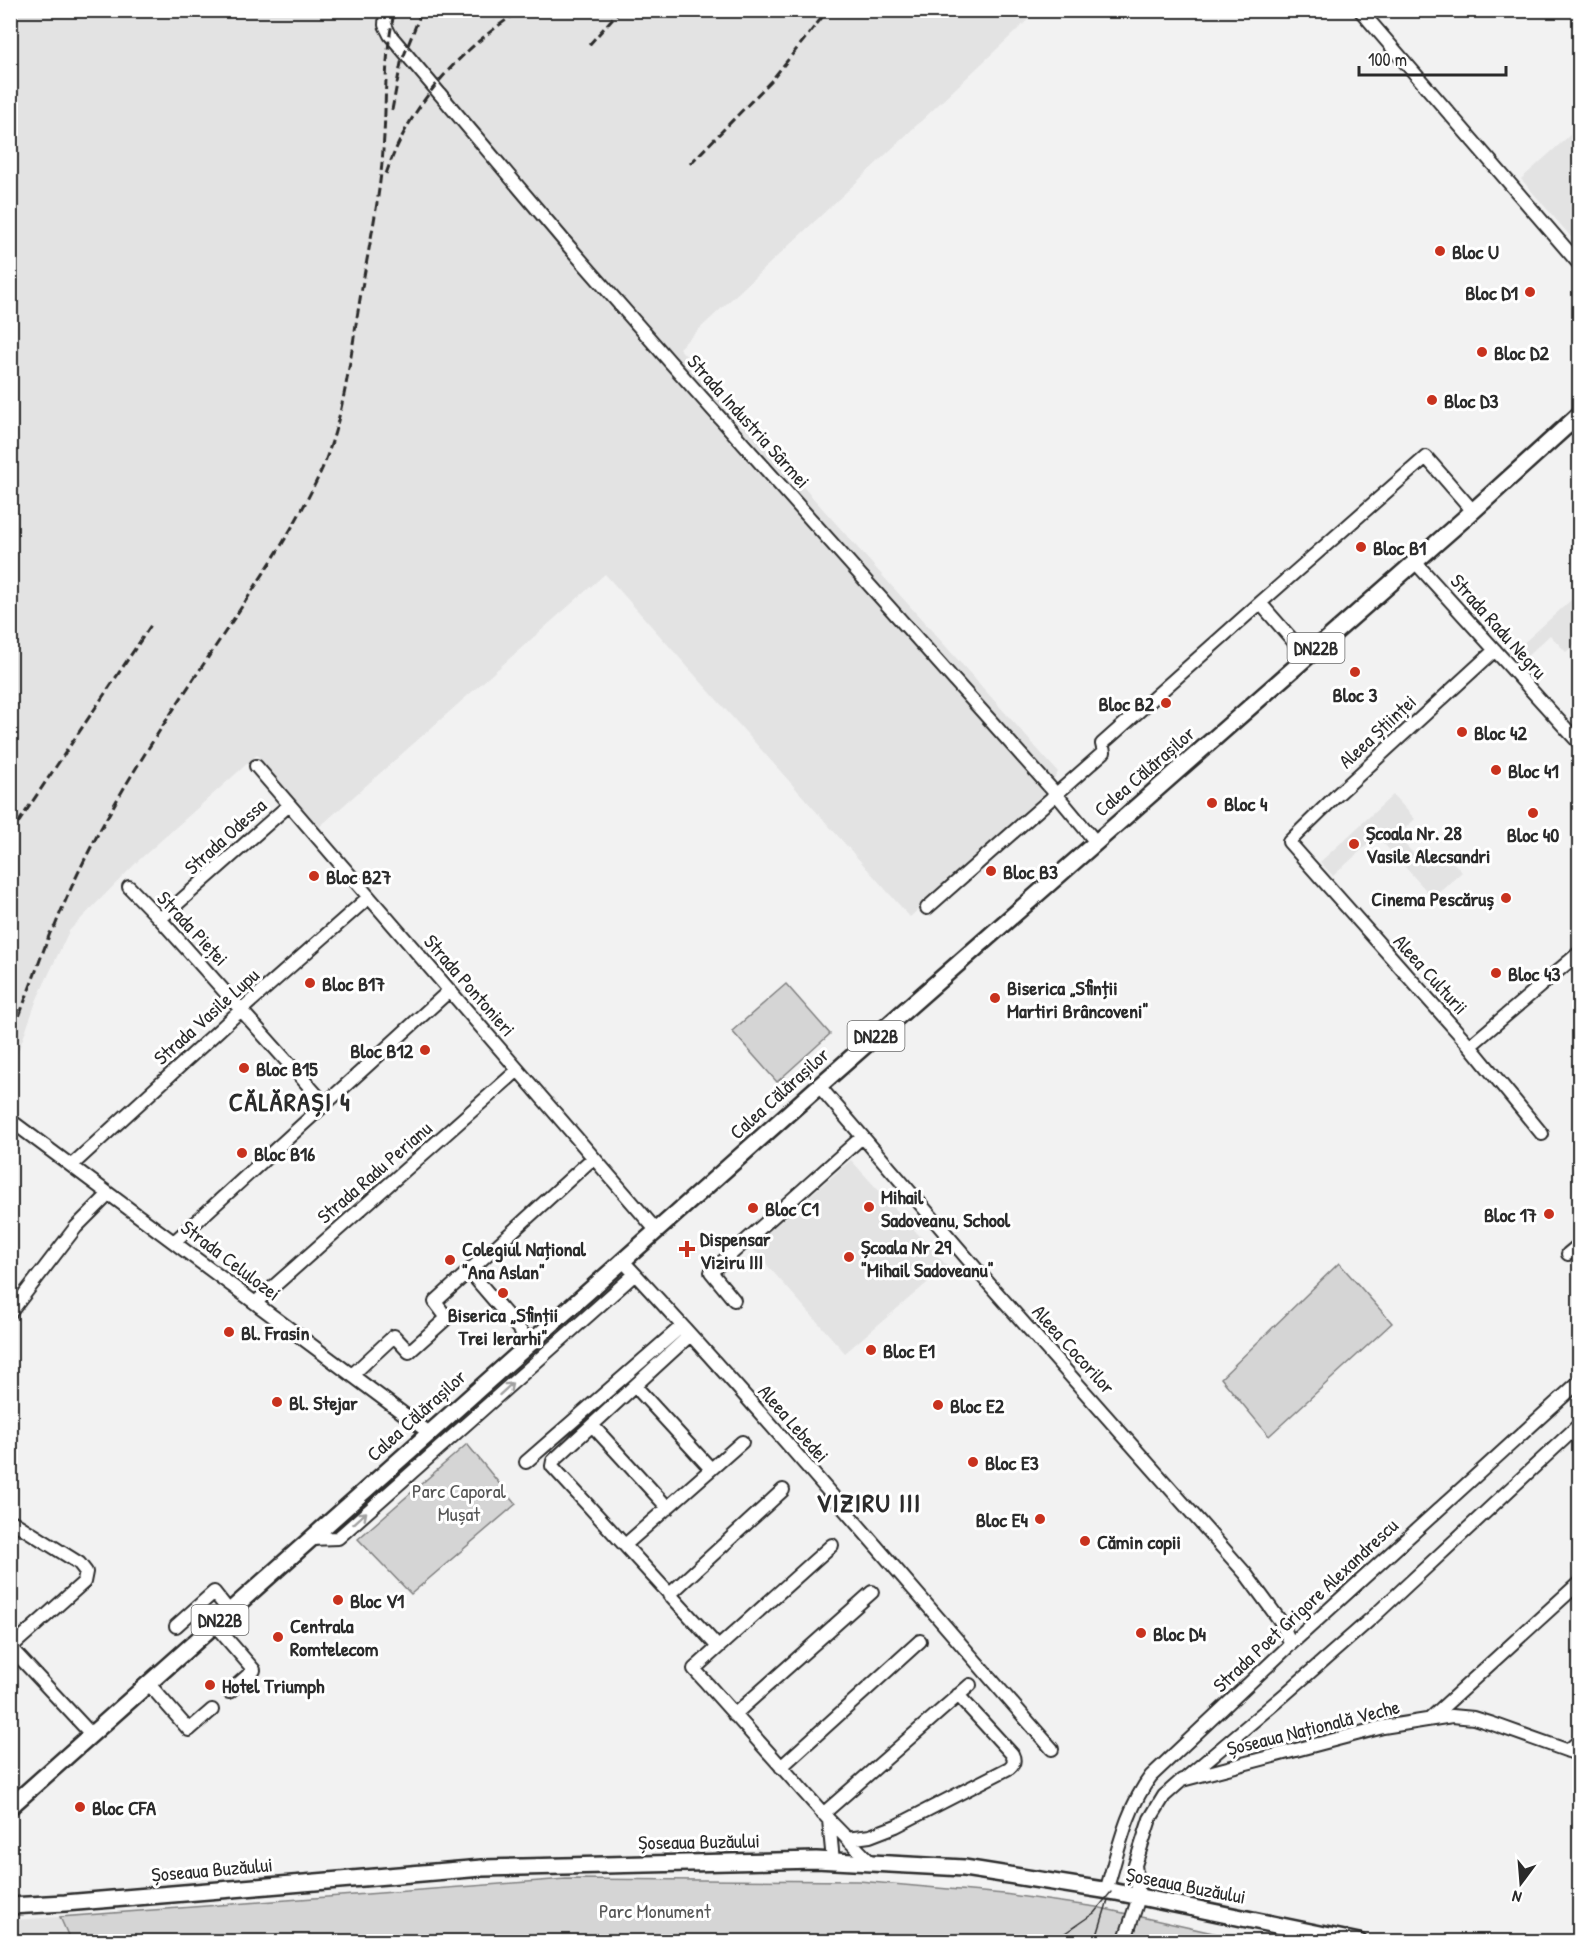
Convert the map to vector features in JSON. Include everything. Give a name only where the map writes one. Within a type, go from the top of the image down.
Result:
[{"type":"main road","name":"Calea Călărașilor","points":[[10,1807],[428,1432],[1095,841],[1473,511],[1580,414]]},
{"type":"main road","name":"Șoseaua Buzăului","points":[[10,1906],[482,1868],[833,1861],[964,1868],[1106,1891],[1359,1941]]},
{"type":"main road","points":[[10,1893],[34,1905]]},
{"type":"street","points":[[1360,10],[1580,265]]},
{"type":"street","name":"Strada Industria Sârmei","points":[[385,15],[387,30],[397,44],[565,242],[1056,794],[1095,841]]},
{"type":"street","points":[[927,908],[1104,752],[1102,744],[1426,457],[1473,511]]},
{"type":"street","name":"Strada Radu Negru","points":[[1415,562],[1580,744]]},
{"type":"street","points":[[1260,603],[1295,643]]},
{"type":"street","name":"Aleea Științei","points":[[1289,842],[1337,795],[1495,651]]},
{"type":"street","name":"Strada Pontonieri","points":[[256,766],[656,1230]]},
{"type":"street","name":"Strada Odessa","points":[[160,919],[289,805]]},
{"type":"street","name":"Aleea Culturii","points":[[1289,842],[1470,1046],[1542,1134]]},
{"type":"street","name":"Strada Pieței","points":[[129,887],[324,1103]]},
{"type":"street","name":"Strada Vasile Lupu","points":[[72,1165],[241,1010],[369,897]]},
{"type":"street","points":[[1470,1046],[1580,952]]},
{"type":"street","points":[[174,1242],[449,991]]},
{"type":"street","name":"Strada Radu Perianu","points":[[255,1303],[518,1070]]},
{"type":"street","name":"Aleea Cocorilor","points":[[819,1086],[1245,1573],[1281,1622],[1291,1644]]},
{"type":"street","name":"Strada Celulozei","points":[[10,1119],[428,1432]]},
{"type":"street","points":[[735,1300],[711,1272],[862,1137]]},
{"type":"street","points":[[352,1375],[394,1336],[409,1352],[447,1318],[435,1302],[593,1158]]},
{"type":"street","points":[[10,1313],[76,1227],[110,1194]]},
{"type":"street","points":[[1568,1254],[1580,1244]]},
{"type":"street","name":"Aleea Lebedei","points":[[622,1260],[799,1456],[1052,1749]]},
{"type":"street","points":[[469,1271],[530,1342]]},
{"type":"street","points":[[309,1539],[338,1538],[635,1274]]},
{"type":"street","points":[[686,1330],[635,1386],[553,1461],[552,1466],[718,1647]]},
{"type":"street","points":[[526,1462],[686,1330]]},
{"type":"street","name":"Strada Poet Grigore Alexandrescu","points":[[1106,1891],[1129,1814],[1141,1789],[1151,1776],[1291,1644],[1580,1381]]},
{"type":"street","points":[[635,1386],[711,1469]]},
{"type":"street","points":[[1182,1780],[1373,1617],[1580,1424]]},
{"type":"street","points":[[592,1425],[668,1508]]},
{"type":"street","points":[[625,1545],[742,1442]]},
{"type":"street","points":[[669,1595],[783,1490]]},
{"type":"street","points":[[10,1520],[79,1563],[86,1572],[84,1582],[11,1648],[91,1734]]},
{"type":"street","points":[[832,1545],[694,1670],[826,1817],[871,1863]]},
{"type":"street","points":[[1431,1718],[1580,1582]]},
{"type":"street","points":[[176,1626],[214,1592],[229,1611]]},
{"type":"street","points":[[734,1715],[872,1592]]},
{"type":"street","points":[[214,1624],[254,1670],[229,1692]]},
{"type":"street","points":[[781,1767],[920,1641]]},
{"type":"street","points":[[148,1683],[189,1730],[212,1710]]},
{"type":"street","points":[[826,1817],[970,1684]]},
{"type":"street","points":[[847,1839],[870,1836],[896,1826],[1012,1765],[1014,1758],[1012,1754],[958,1695]]},
{"type":"street","name":"Șoseaua Națională Veche","points":[[1138,1897],[1135,1865],[1150,1819],[1164,1796],[1182,1780],[1340,1737],[1431,1718],[1452,1716],[1474,1718],[1574,1753]]},
{"type":"street","points":[[1574,1753],[1580,1740]]},
{"type":"street","points":[[826,1817],[833,1861]]},
{"type":"street","points":[[1124,1941],[1138,1897]]},
{"type":"shaded area","points":[[11,11],[1037,11],[679,348],[1058,772],[1046,792],[910,917],[605,574],[317,829],[257,755],[139,860],[69,931],[37,999],[11,1072]]},
{"type":"shaded area","points":[[1579,127],[1579,246],[1521,179]]},
{"type":"shaded area","points":[[1571,600],[1579,610],[1579,640],[1566,652],[1550,635],[1524,659],[1516,650]]},
{"type":"shaded area","name":"Școala Nr. 28 Vasile Alecsandri","points":[[1393,795],[1415,819],[1397,836],[1426,867],[1444,852],[1462,872],[1433,898],[1377,836],[1333,876],[1320,862]]},
{"type":"shaded area","name":"Școala Nr 29 \"Mihail Sadoveanu\"","points":[[851,1160],[947,1266],[845,1353],[751,1247]]},
{"type":"shaded area","points":[[60,1917],[71,1941],[11,1942],[11,1920]]},
{"type":"green space","points":[[786,984],[830,1034],[777,1082],[732,1031]]},
{"type":"green space","points":[[1339,1263],[1392,1323],[1269,1436],[1221,1378]]},
{"type":"green space","name":"Parc Caporal Mușat","points":[[467,1444],[516,1504],[411,1594],[358,1539]]},
{"type":"green space","name":"Parc Monument","points":[[566,1879],[859,1881],[1004,1894],[1096,1907],[1249,1941],[71,1942],[60,1917]]},
{"type":"tram line","points":[[1052,1942],[1094,1913],[1111,1892]]},
{"type":"tram line","points":[[1095,1942],[1108,1900]]},
{"type":"railway","points":[[10,1041],[50,933],[90,848],[132,774],[289,532],[312,490],[330,448],[342,405],[377,204],[382,168],[389,45],[395,10]]},
{"type":"railway","points":[[392,110],[401,63],[422,10]]},
{"type":"railway","points":[[386,174],[408,124],[439,81],[477,43],[521,10]]},
{"type":"railway","points":[[589,45],[620,10]]},
{"type":"railway","points":[[690,164],[771,81],[828,10]]},
{"type":"railway","points":[[10,835],[151,625]]},
{"type":"place","name":"Bloc U","points":[[1440,251]]},
{"type":"place","name":"Bloc D1","points":[[1530,292]]},
{"type":"place","name":"Bloc D2","points":[[1482,352]]},
{"type":"place","name":"Bloc D3","points":[[1432,400]]},
{"type":"place","name":"Bloc B1","points":[[1361,547]]},
{"type":"place","name":"Bloc 3","points":[[1355,672]]},
{"type":"place","name":"Bloc B2","points":[[1166,703]]},
{"type":"place","name":"Bloc 42","points":[[1462,732]]},
{"type":"place","name":"Bloc 41","points":[[1496,770]]},
{"type":"place","name":"Bloc 4","points":[[1212,803]]},
{"type":"place","name":"Bloc 40","points":[[1533,813]]},
{"type":"place","name":"Școala Nr. 28 Vasile Alecsandri","points":[[1354,844]]},
{"type":"place","name":"Bloc B3","points":[[991,871]]},
{"type":"place","name":"Bloc B27","points":[[314,876]]},
{"type":"place","name":"Cinema Pescăruș","points":[[1506,898]]},
{"type":"place","name":"Bloc 43","points":[[1496,973]]},
{"type":"place","name":"Bloc B17","points":[[310,983]]},
{"type":"place","name":"Biserica „Sfinții Martiri Brâncoveni\"","points":[[995,998]]},
{"type":"place","name":"Bloc B12","points":[[425,1050]]},
{"type":"place","name":"Bloc B15","points":[[244,1068]]},
{"type":"place","name":"Bloc B16","points":[[242,1153]]},
{"type":"place","name":"Mihail Sadoveanu, School","points":[[869,1207]]},
{"type":"place","name":"Bloc C1","points":[[753,1208]]},
{"type":"place","name":"Bloc 17","points":[[1549,1214]]},
{"type":"place","name":"Dispensar Viziru III","points":[[687,1249]]},
{"type":"place","name":"Școala Nr 29 \"Mihail Sadoveanu\"","points":[[849,1257]]},
{"type":"place","name":"Colegiul Național \"Ana Aslan\"","points":[[450,1260]]},
{"type":"place","name":"Biserica „Sfinții Trei Ierarhi\"","points":[[503,1293]]},
{"type":"place","name":"Bl. Frasin","points":[[229,1332]]},
{"type":"place","name":"Bloc E1","points":[[871,1350]]},
{"type":"place","name":"Bl. Stejar","points":[[277,1402]]},
{"type":"place","name":"Bloc E2","points":[[938,1405]]},
{"type":"place","name":"Bloc E3","points":[[973,1462]]},
{"type":"place","name":"Bloc E4","points":[[1040,1519]]},
{"type":"place","name":"Cămin copii","points":[[1085,1541]]},
{"type":"place","name":"Bloc V1","points":[[338,1600]]},
{"type":"place","name":"Bloc D4","points":[[1141,1633]]},
{"type":"place","name":"Centrala Romtelecom","points":[[278,1637]]},
{"type":"place","name":"Hotel Triumph","points":[[210,1685]]},
{"type":"place","name":"Bloc CFA","points":[[80,1807]]},
{"type":"district","name":"CĂLĂRAȘI 4","points":[[290,1101]]},
{"type":"district","name":"VIZIRU III","points":[[869,1502]]}]
